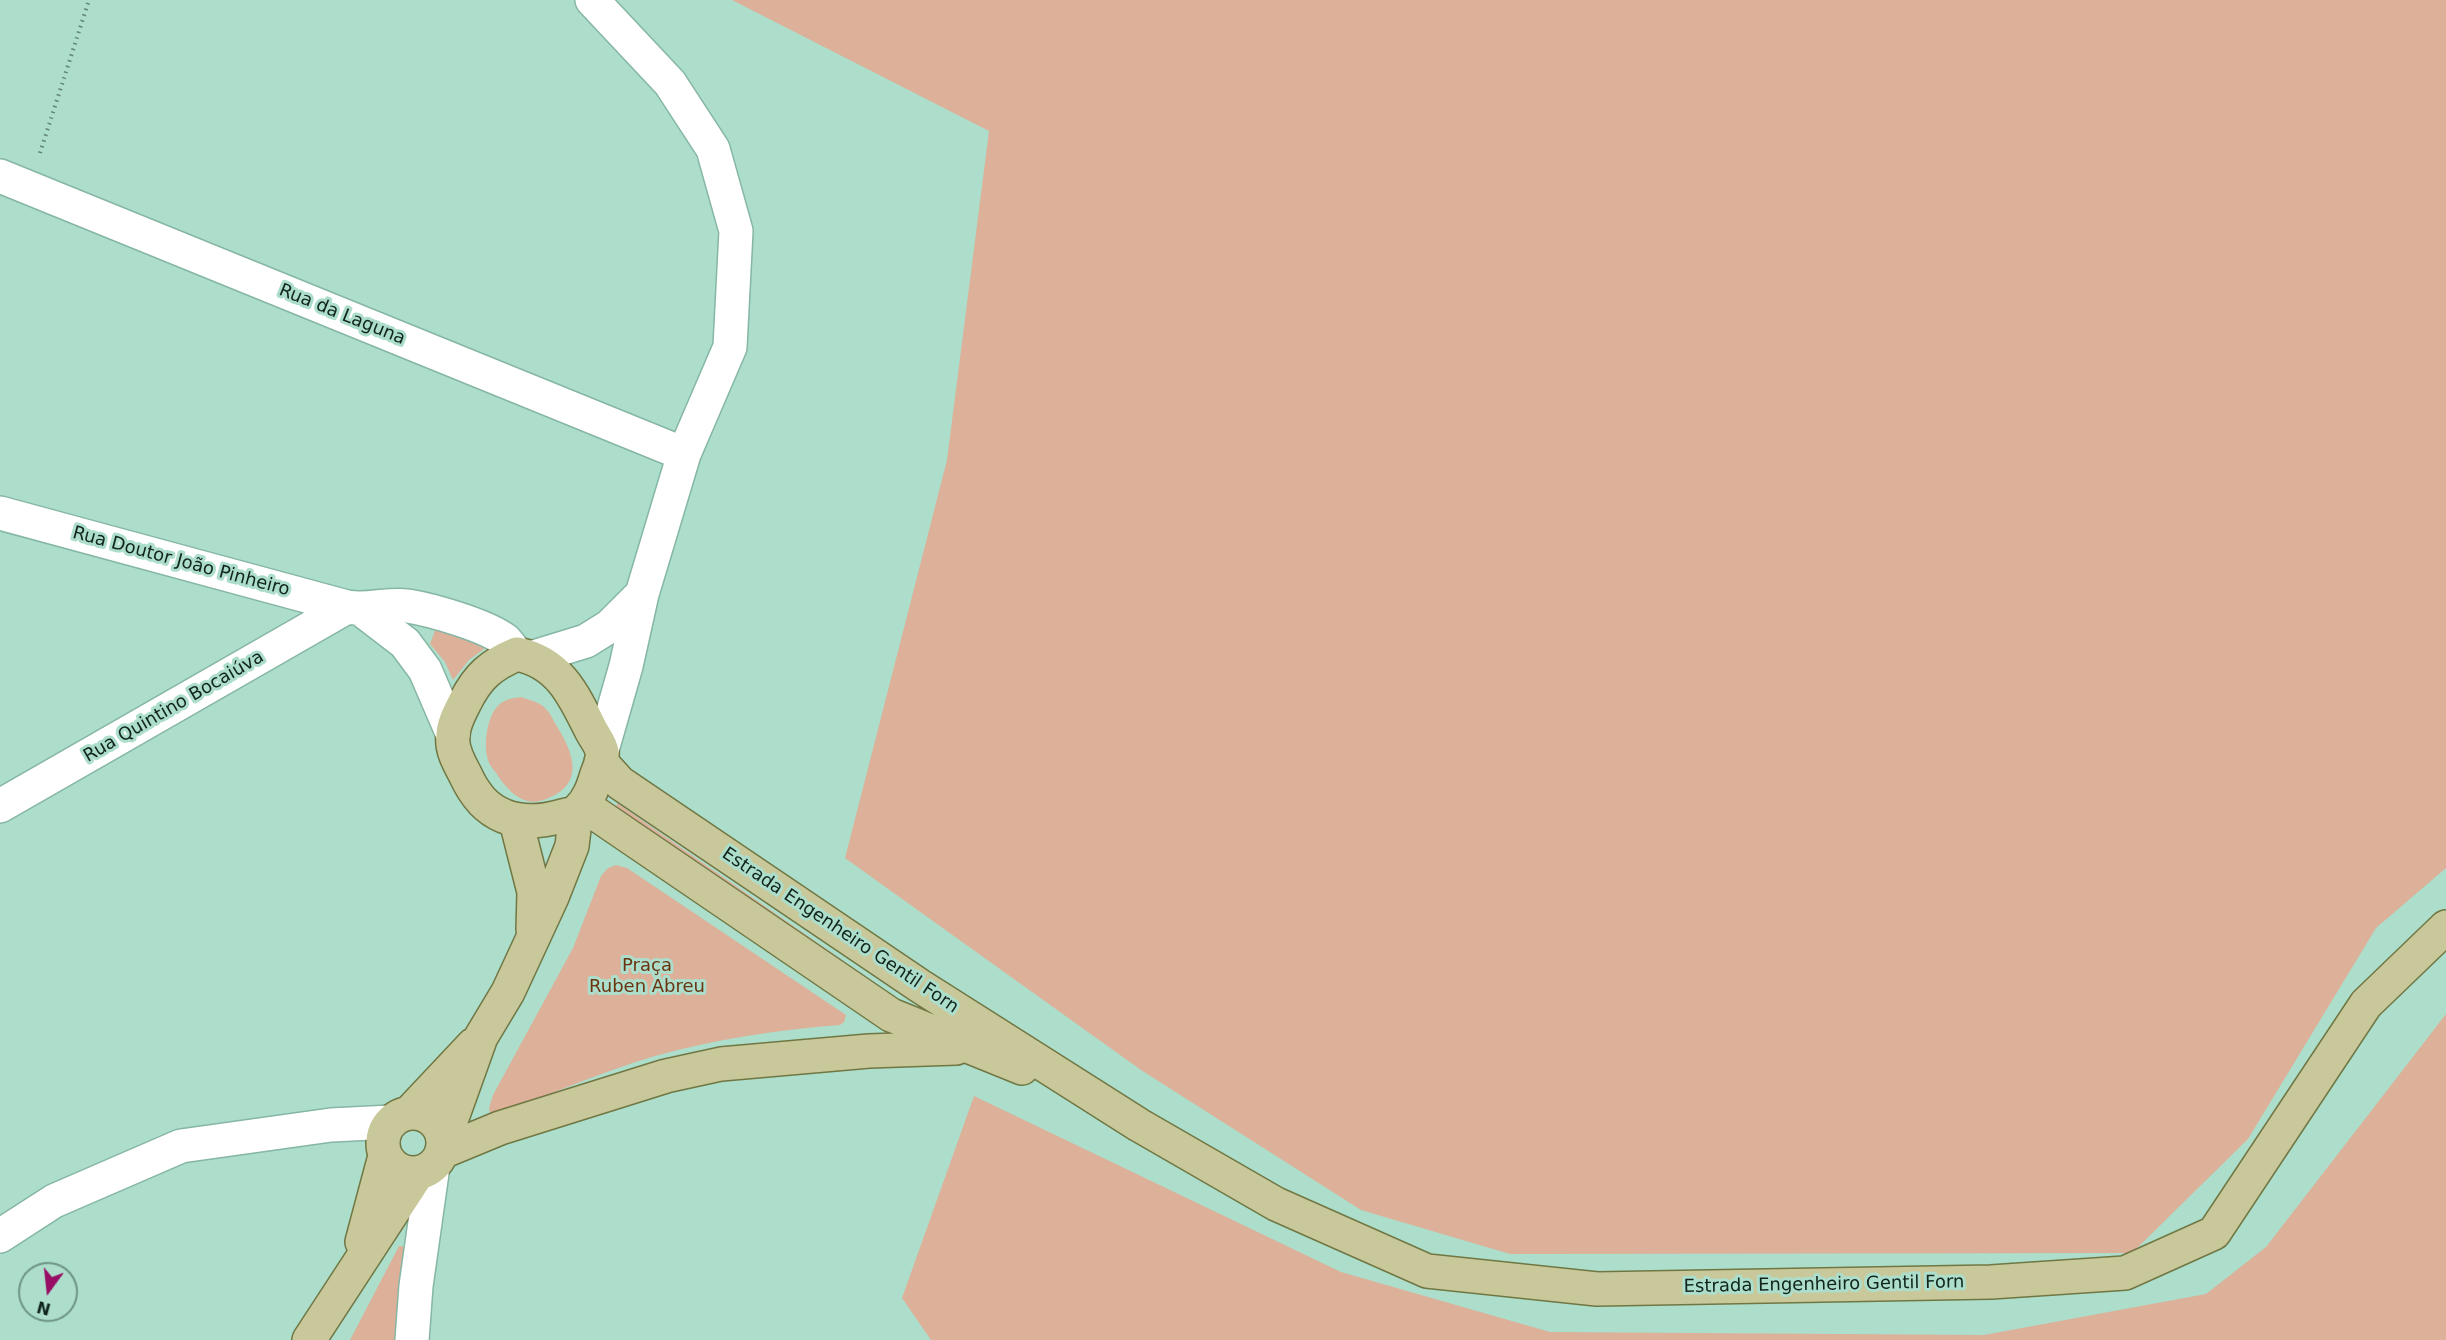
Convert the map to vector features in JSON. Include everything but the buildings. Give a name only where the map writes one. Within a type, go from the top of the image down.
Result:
[{"type":"main road","points":[[309,1340],[434,1159],[481,1037],[508,992],[552,897],[572,846],[580,808],[592,791],[602,756],[579,705],[565,684],[548,666],[525,656],[495,663],[474,684],[459,714],[453,735],[454,749],[459,764],[482,801],[498,813],[516,821],[543,822],[580,808]]},
{"type":"main road","name":"Estrada Engenheiro Gentil Forn","points":[[602,756],[620,783],[920,986],[1085,1092],[1276,1204],[1427,1271],[1597,1289],[1957,1283],[2125,1273],[2214,1233],[2366,1004],[2446,927]]},
{"type":"main road","name":"Estrada Engenheiro Gentil Forn","points":[[580,808],[891,1016],[1085,1092]]},
{"type":"main road","points":[[516,821],[534,892],[532,940]]},
{"type":"main road","points":[[354,1273],[385,1156],[383,1140],[385,1130],[481,1037]]},
{"type":"main road","points":[[385,1156],[390,1164],[399,1170],[434,1159],[500,1128],[666,1076],[721,1064],[869,1051],[967,1047]]},
{"type":"main road","points":[[400,1117],[419,1113],[436,1124],[441,1132],[434,1159]]},
{"type":"street","points":[[592,0],[670,83],[713,149],[736,231],[730,347],[684,454],[642,594],[602,756]]},
{"type":"street","name":"Rua da Laguna","points":[[15,182],[684,454]]},
{"type":"street","name":"Rua Doutor João Pinheiro","points":[[0,513],[354,608],[406,606],[466,623],[505,640],[525,656]]},
{"type":"street","points":[[525,656],[586,641],[610,626],[642,594]]},
{"type":"street","name":"Rua Doutor João Pinheiro","points":[[354,608],[405,643],[425,670],[453,735]]},
{"type":"street","name":"Rua Quintino Bocaiúva","points":[[0,806],[354,608]]},
{"type":"street","points":[[0,1236],[54,1201],[181,1146],[400,1117]]},
{"type":"street","points":[[412,1340],[416,1287],[434,1159]]},
{"type":"path","points":[[15,182],[89,0]]},
{"type":"green space","points":[[732,0],[2446,0],[2446,868],[2376,928],[2248,1139],[2132,1253],[1510,1254],[1361,1210],[1141,1070],[845,858],[947,460],[989,131]]},
{"type":"green space","points":[[437,625],[480,643],[485,648],[469,660],[453,680],[445,662],[430,644]]},
{"type":"green space","points":[[521,697],[538,703],[548,711],[569,749],[573,769],[566,786],[558,793],[546,799],[531,802],[513,793],[491,766],[487,754],[487,730],[492,715],[500,704],[512,698]]},
{"type":"green space","points":[[617,803],[895,997],[900,1004],[616,808]]},
{"type":"green space","name":"Praça Ruben Abreu","points":[[616,865],[627,868],[846,1015],[844,1022],[840,1025],[747,1036],[678,1050],[615,1069],[496,1115],[490,1114],[489,1108],[493,1095],[573,948],[601,876],[608,868]]},
{"type":"green space","points":[[2446,1014],[2446,1340],[931,1340],[902,1298],[974,1096],[1341,1272],[1550,1332],[1984,1335],[2206,1294],[2266,1247]]},
{"type":"green space","points":[[399,1246],[407,1247],[399,1340],[350,1340]]}]
